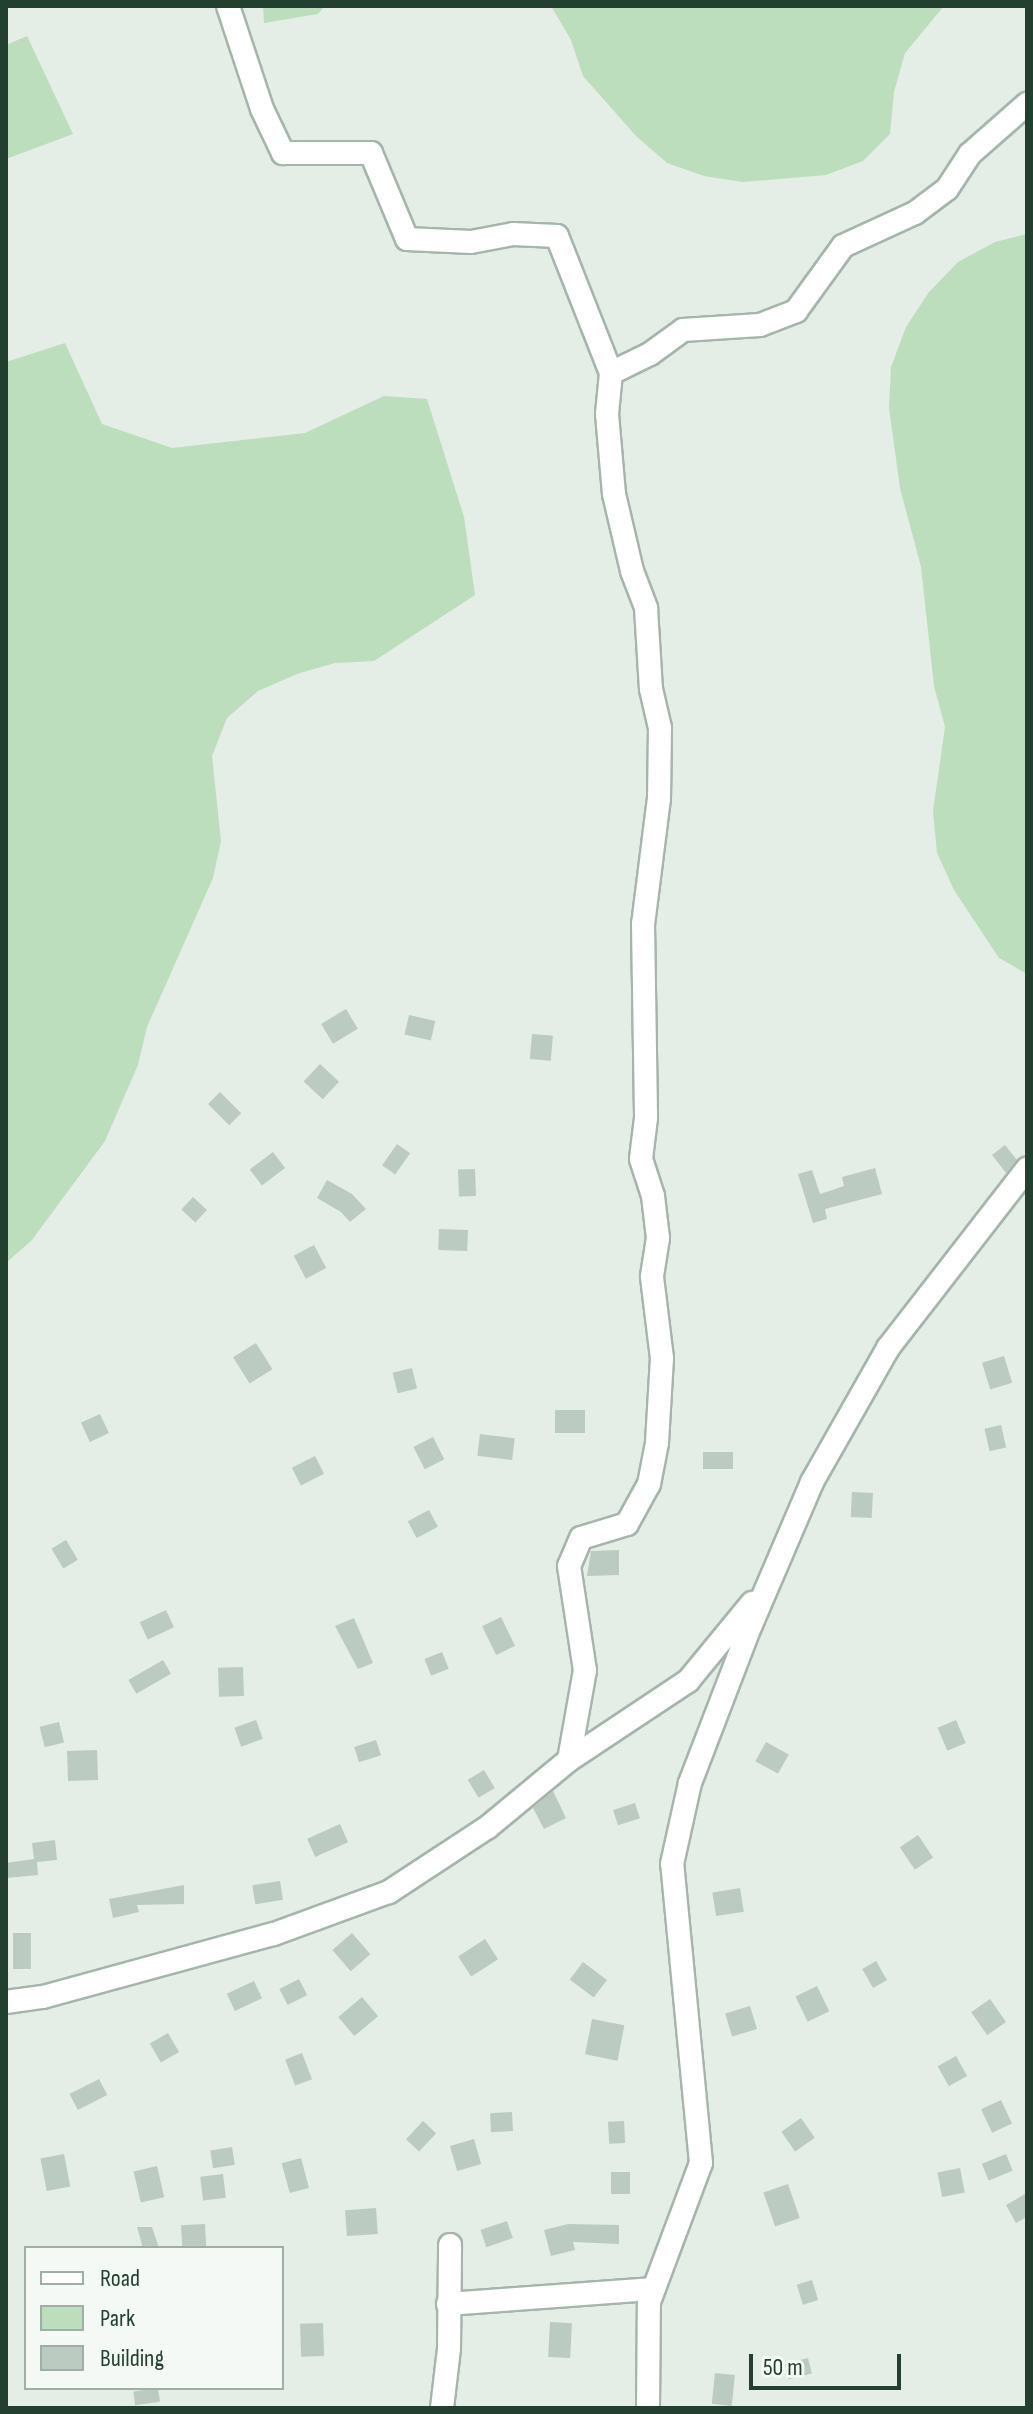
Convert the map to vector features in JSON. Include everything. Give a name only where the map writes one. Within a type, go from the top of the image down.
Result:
[{"type":"street","points":[[228,6],[262,109],[283,153],[371,153],[407,239],[471,242],[513,234],[557,236],[611,373],[607,414],[614,494],[632,571],[646,608],[651,689],[660,728],[659,798],[643,924],[646,1118],[641,1159],[653,1196],[658,1238],[652,1277],[662,1358],[657,1443],[649,1484],[627,1524],[581,1538],[569,1566],[585,1670],[569,1760]]},
{"type":"street","points":[[611,373],[650,354],[683,330],[760,325],[796,311],[843,246],[915,213],[947,189],[970,154],[1027,104]]},
{"type":"street","points":[[648,2408],[649,2302],[701,2163],[672,1864],[690,1783],[812,1482],[888,1348],[1027,1169]]},
{"type":"street","points":[[6,2002],[43,1997],[274,1934],[389,1892],[488,1827],[569,1760],[688,1681],[770,1580]]},
{"type":"street","points":[[442,2408],[449,2348],[450,2245]]},
{"type":"street","points":[[448,2304],[653,2289]]},
{"type":"green space","points":[[263,6],[325,6],[318,14],[264,23]]},
{"type":"green space","points":[[551,6],[944,6],[905,53],[894,92],[890,134],[863,161],[826,175],[743,182],[704,176],[667,163],[636,136],[583,76],[571,40]]},
{"type":"green space","points":[[27,36],[73,134],[6,159],[6,45]]},
{"type":"green space","points":[[1027,234],[1027,974],[999,958],[954,890],[937,853],[933,811],[945,727],[934,686],[921,567],[900,488],[889,408],[891,367],[906,327],[929,292],[958,262],[995,242]]},
{"type":"green space","points":[[65,343],[102,424],[172,448],[305,433],[384,396],[427,399],[464,517],[475,595],[374,661],[335,663],[297,674],[258,691],[227,718],[212,756],[221,841],[213,878],[147,1027],[138,1065],[105,1141],[32,1240],[6,1263],[6,362]]},
{"type":"building","points":[[346,1009],[358,1029],[333,1044],[321,1024]]},
{"type":"building","points":[[409,1015],[435,1021],[431,1041],[405,1034]]},
{"type":"building","points":[[532,1034],[553,1036],[551,1061],[530,1059]]},
{"type":"building","points":[[320,1064],[339,1082],[323,1099],[304,1082]]},
{"type":"building","points":[[220,1092],[241,1113],[229,1125],[208,1104]]},
{"type":"building","points":[[397,1144],[410,1153],[395,1174],[382,1165]]},
{"type":"building","points":[[1005,1145],[1017,1160],[1006,1173],[992,1155]]},
{"type":"building","points":[[273,1152],[285,1168],[262,1185],[250,1169]]},
{"type":"building","points":[[875,1168],[882,1194],[825,1209],[827,1219],[813,1223],[798,1174],[812,1170],[820,1194],[844,1186],[842,1177]]},
{"type":"building","points":[[475,1169],[476,1196],[459,1197],[458,1170]]},
{"type":"building","points":[[327,1180],[352,1194],[366,1209],[350,1222],[341,1212],[317,1198]]},
{"type":"building","points":[[193,1197],[207,1210],[195,1222],[181,1209]]},
{"type":"building","points":[[439,1229],[468,1230],[467,1251],[438,1250]]},
{"type":"building","points":[[314,1245],[326,1268],[306,1279],[294,1256]]},
{"type":"building","points":[[256,1343],[272,1369],[250,1384],[233,1357]]},
{"type":"building","points":[[1004,1356],[1012,1383],[990,1390],[982,1363]]},
{"type":"building","points":[[412,1368],[417,1388],[398,1393],[393,1373]]},
{"type":"building","points":[[555,1410],[585,1410],[585,1433],[555,1433]]},
{"type":"building","points":[[100,1414],[109,1433],[90,1442],[81,1423]]},
{"type":"building","points":[[1001,1425],[1006,1447],[990,1451],[984,1429]]},
{"type":"building","points":[[480,1434],[515,1438],[512,1460],[477,1456]]},
{"type":"building","points":[[433,1437],[444,1459],[425,1469],[413,1447]]},
{"type":"building","points":[[703,1452],[733,1452],[733,1469],[703,1469]]},
{"type":"building","points":[[315,1456],[324,1474],[301,1486],[292,1468]]},
{"type":"building","points":[[852,1492],[873,1493],[872,1518],[851,1517]]},
{"type":"building","points":[[429,1510],[438,1527],[417,1538],[408,1521]]},
{"type":"building","points":[[66,1540],[78,1560],[63,1568],[51,1549]]},
{"type":"building","points":[[619,1550],[619,1575],[587,1576],[591,1551]]},
{"type":"building","points":[[166,1610],[174,1627],[148,1639],[140,1622]]},
{"type":"building","points":[[501,1617],[515,1646],[496,1655],[482,1626]]},
{"type":"building","points":[[354,1618],[373,1663],[358,1669],[335,1626]]},
{"type":"building","points":[[442,1652],[449,1669],[431,1676],[424,1659]]},
{"type":"building","points":[[163,1660],[171,1674],[136,1694],[128,1680]]},
{"type":"building","points":[[243,1667],[244,1696],[219,1697],[218,1668]]},
{"type":"building","points":[[256,1720],[263,1739],[241,1747],[234,1728]]},
{"type":"building","points":[[956,1720],[966,1743],[947,1751],[938,1728]]},
{"type":"building","points":[[59,1722],[64,1742],[45,1747],[40,1727]]},
{"type":"building","points":[[376,1740],[381,1755],[359,1762],[354,1747]]},
{"type":"building","points":[[766,1742],[789,1755],[778,1774],[755,1761]]},
{"type":"building","points":[[97,1750],[98,1780],[68,1781],[67,1751]]},
{"type":"building","points":[[484,1770],[495,1788],[479,1798],[468,1780]]},
{"type":"building","points":[[553,1791],[566,1818],[544,1829],[533,1808]]},
{"type":"building","points":[[635,1803],[640,1818],[618,1825],[613,1810]]},
{"type":"building","points":[[340,1824],[348,1842],[315,1857],[307,1839]]},
{"type":"building","points":[[918,1835],[933,1857],[915,1870],[900,1847]]},
{"type":"building","points":[[55,1840],[57,1860],[37,1862],[38,1875],[6,1878],[6,1863],[34,1859],[32,1843]]},
{"type":"building","points":[[280,1881],[283,1900],[255,1904],[252,1885]]},
{"type":"building","points":[[184,1885],[184,1904],[137,1905],[139,1912],[113,1918],[109,1899]]},
{"type":"building","points":[[740,1888],[744,1912],[716,1916],[712,1892]]},
{"type":"building","points":[[13,1933],[31,1933],[31,1969],[13,1969]]},
{"type":"building","points":[[352,1933],[370,1954],[351,1971],[332,1950]]},
{"type":"building","points":[[485,1939],[498,1959],[471,1977],[458,1956]]},
{"type":"building","points":[[876,1961],[887,1980],[873,1988],[862,1969]]},
{"type":"building","points":[[583,1962],[607,1980],[594,1998],[570,1980]]},
{"type":"building","points":[[299,1979],[307,1995],[288,2005],[279,1989]]},
{"type":"building","points":[[254,1981],[262,1998],[235,2011],[227,1994]]},
{"type":"building","points":[[817,1986],[829,2011],[808,2022],[795,1997]]},
{"type":"building","points":[[362,1997],[378,2016],[354,2036],[338,2017]]},
{"type":"building","points":[[990,1999],[1006,2022],[987,2035],[971,2012]]},
{"type":"building","points":[[750,2006],[757,2029],[732,2037],[725,2014]]},
{"type":"building","points":[[592,2019],[624,2025],[618,2061],[585,2054]]},
{"type":"building","points":[[168,2033],[179,2052],[161,2063],[150,2044]]},
{"type":"building","points":[[302,2053],[312,2079],[295,2086],[285,2059]]},
{"type":"building","points":[[956,2056],[967,2076],[949,2086],[938,2066]]},
{"type":"building","points":[[99,2079],[107,2095],[78,2110],[70,2094]]},
{"type":"building","points":[[1001,2100],[1012,2124],[992,2133],[981,2109]]},
{"type":"building","points":[[512,2112],[513,2131],[491,2132],[490,2113]]},
{"type":"building","points":[[801,2118],[815,2138],[795,2151],[781,2132]]},
{"type":"building","points":[[423,2121],[436,2133],[419,2152],[406,2139]]},
{"type":"building","points":[[624,2121],[625,2143],[609,2144],[608,2122]]},
{"type":"building","points":[[474,2139],[481,2164],[457,2171],[450,2146]]},
{"type":"building","points":[[232,2147],[235,2165],[213,2168],[210,2150]]},
{"type":"building","points":[[64,2154],[70,2186],[47,2191],[40,2159]]},
{"type":"building","points":[[1006,2154],[1013,2171],[989,2180],[982,2164]]},
{"type":"building","points":[[301,2158],[309,2188],[290,2193],[282,2163]]},
{"type":"building","points":[[157,2166],[164,2197],[141,2203],[134,2171]]},
{"type":"building","points":[[960,2168],[965,2193],[942,2197],[937,2172]]},
{"type":"building","points":[[611,2172],[630,2172],[630,2194],[611,2194]]},
{"type":"building","points":[[223,2174],[226,2198],[203,2201],[200,2177]]},
{"type":"building","points":[[788,2184],[800,2218],[775,2227],[763,2192]]},
{"type":"building","points":[[1027,2193],[1027,2217],[1016,2223],[1006,2205]]},
{"type":"building","points":[[376,2208],[378,2234],[347,2236],[345,2210]]},
{"type":"building","points":[[507,2221],[513,2238],[486,2247],[481,2230]]},
{"type":"building","points":[[205,2224],[206,2246],[182,2246],[181,2225]]},
{"type":"building","points":[[568,2224],[619,2225],[619,2244],[573,2242],[575,2250],[551,2256],[544,2230]]},
{"type":"building","points":[[137,2227],[152,2227],[158,2246],[142,2246]]},
{"type":"building","points":[[812,2280],[818,2300],[803,2305],[797,2285]]},
{"type":"building","points":[[550,2322],[572,2323],[570,2358],[548,2357]]},
{"type":"building","points":[[323,2323],[324,2356],[301,2357],[300,2324]]},
{"type":"building","points":[[808,2358],[812,2374],[789,2379],[785,2364]]},
{"type":"building","points":[[715,2373],[735,2375],[732,2406],[712,2404]]},
{"type":"building","points":[[158,2390],[160,2402],[135,2405],[133,2391]]}]
